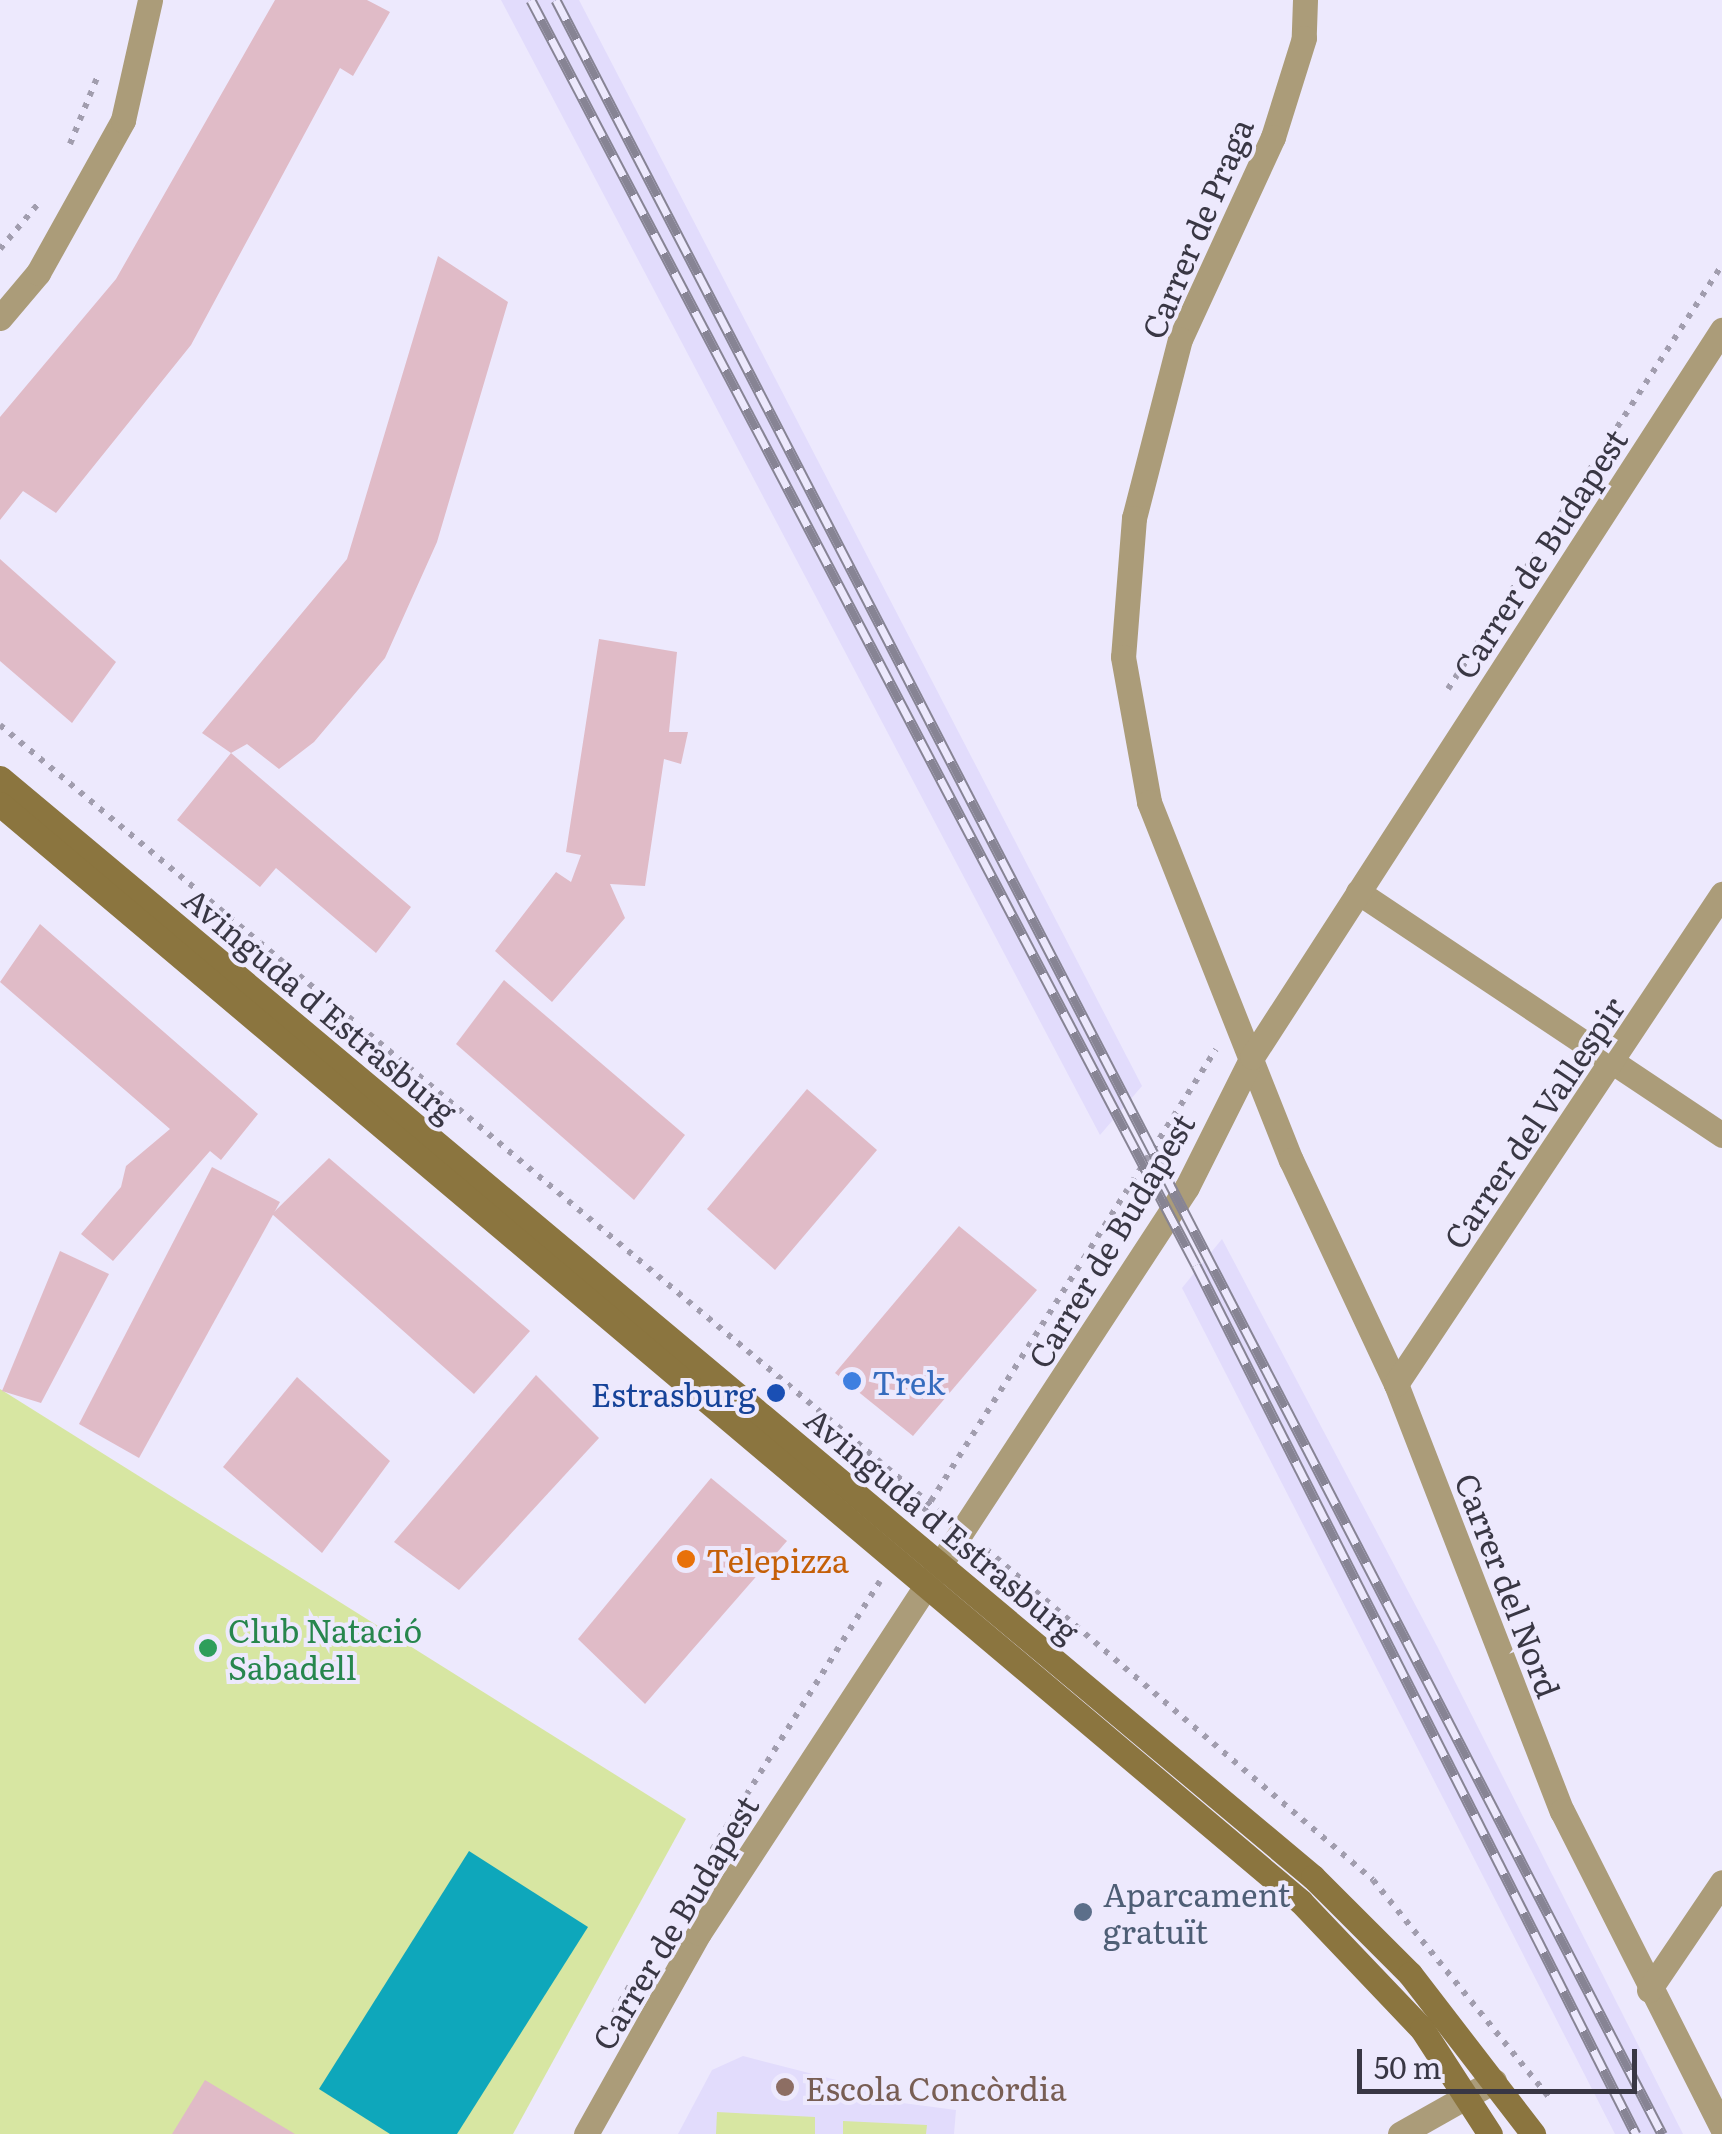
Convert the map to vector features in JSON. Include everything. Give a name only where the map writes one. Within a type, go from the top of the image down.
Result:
[{"type":"main road","name":"Avinguda d'Estrasburg","points":[[0,778],[937,1577],[1332,1931],[1413,2018],[1490,2134]]},
{"type":"main road","name":"Avinguda d'Estrasburg","points":[[0,804],[902,1547]]},
{"type":"main road","name":"Avinguda d'Estrasburg","points":[[937,1577],[1346,1907],[1494,2081],[1531,2131]]},
{"type":"street","points":[[0,318],[38,273],[123,120],[150,0]]},
{"type":"street","name":"Carrer de Praga","points":[[1252,1057],[1149,802],[1123,657],[1134,518],[1180,339],[1273,137],[1304,38],[1304,0]]},
{"type":"street","name":"Carrer de Budapest","points":[[586,2134],[708,1918],[937,1577],[1187,1187],[1252,1057],[1722,330]]},
{"type":"street","points":[[1358,892],[1722,1135]]},
{"type":"street","name":"Carrer del Vallespir","points":[[1396,1384],[1722,894]]},
{"type":"street","name":"Carrer del Nord","points":[[1252,1057],[1396,1384],[1562,1811],[1722,2128]]},
{"type":"street","points":[[1649,1990],[1722,1882]]},
{"type":"street","points":[[1400,2134],[1494,2081]]},
{"type":"path","points":[[66,150],[103,54]]},
{"type":"path","points":[[0,249],[48,186]]},
{"type":"path","points":[[1441,700],[1722,265]]},
{"type":"path","points":[[0,725],[966,1532],[1373,1880],[1552,2101]]},
{"type":"path","points":[[708,1857],[1236,1018]]},
{"type":"path","points":[[604,2032],[641,1967]]},
{"type":"shaded area","points":[[501,0],[579,0],[1142,1086],[1100,1135]]},
{"type":"shaded area","points":[[1222,1239],[1437,1646],[1683,2134],[1615,2134],[1182,1288]]},
{"type":"shaded area","name":"Escola Concòrdia","points":[[743,2056],[895,2095],[895,2102],[956,2110],[954,2134],[678,2134],[712,2070]]},
{"type":"green space","name":"Club Natació Sabadell","points":[[0,1389],[686,1819],[513,2134],[0,2134]]},
{"type":"green space","points":[[717,2112],[815,2117],[815,2134],[716,2134]]},
{"type":"green space","points":[[843,2121],[927,2125],[926,2134],[843,2134]]},
{"type":"water","points":[[469,1851],[588,1927],[457,2134],[390,2134],[319,2089]]},
{"type":"building","points":[[275,0],[367,0],[390,12],[353,76],[340,68],[191,345],[56,513],[23,491],[0,520],[0,417],[116,279]]},
{"type":"building","points":[[438,256],[508,302],[437,542],[385,658],[314,742],[279,769],[247,744],[231,753],[202,733],[347,559]]},
{"type":"building","points":[[0,559],[116,662],[72,723],[0,661]]},
{"type":"building","points":[[599,639],[677,652],[669,732],[688,732],[681,764],[664,759],[645,886],[610,884],[625,918],[552,1002],[495,951],[556,872],[571,882],[581,855],[566,852]]},
{"type":"building","points":[[231,753],[411,907],[376,953],[276,868],[260,887],[177,820]]},
{"type":"building","points":[[40,924],[258,1114],[221,1160],[210,1151],[113,1261],[81,1234],[121,1187],[126,1166],[170,1129],[0,982]]},
{"type":"building","points":[[504,980],[685,1135],[634,1200],[456,1044]]},
{"type":"building","points":[[807,1089],[877,1150],[775,1270],[707,1209]]},
{"type":"building","points":[[329,1158],[530,1331],[474,1394],[272,1214]]},
{"type":"building","points":[[212,1167],[280,1202],[139,1458],[79,1424]]},
{"type":"building","points":[[959,1226],[1037,1290],[913,1436],[835,1373]]},
{"type":"building","points":[[60,1251],[109,1274],[41,1403],[2,1391]]},
{"type":"building","points":[[536,1375],[599,1438],[459,1590],[394,1542]]},
{"type":"building","points":[[297,1377],[390,1461],[322,1553],[223,1467]]},
{"type":"building","points":[[711,1478],[787,1541],[645,1704],[578,1639]]},
{"type":"building","points":[[205,2080],[295,2134],[172,2134]]},
{"type":"railway","points":[[531,0],[1196,1265],[1636,2134]]},
{"type":"railway","points":[[556,0],[1662,2134]]},
{"type":"place","name":"Trek","points":[[852,1381]]},
{"type":"place","name":"Estrasburg","points":[[776,1393]]},
{"type":"place","name":"Telepizza","points":[[686,1559]]},
{"type":"place","name":"Club Natació Sabadell","points":[[208,1648]]},
{"type":"place","name":"Aparcament gratuït","points":[[1083,1912]]},
{"type":"place","name":"Escola Concòrdia","points":[[785,2087]]}]
